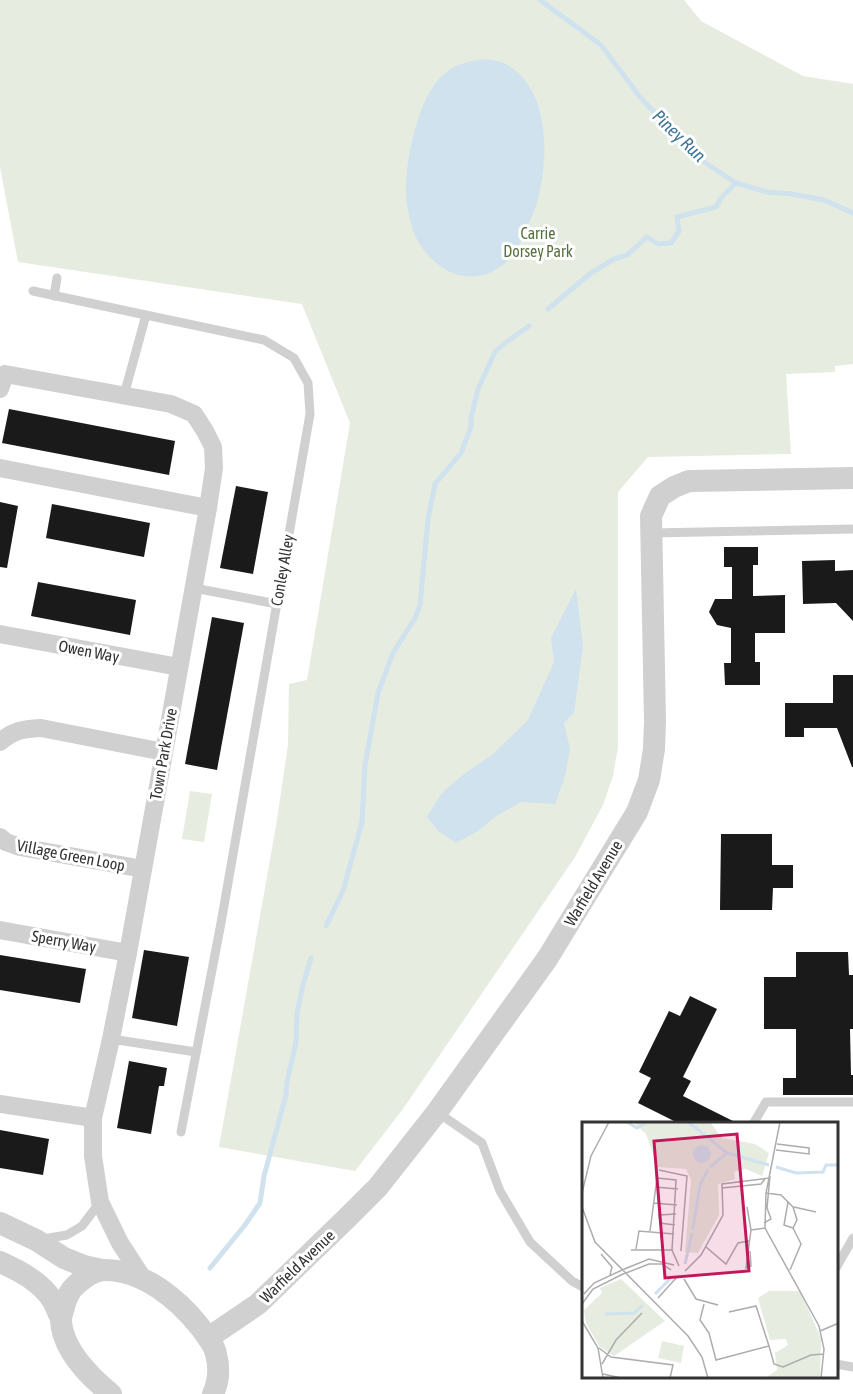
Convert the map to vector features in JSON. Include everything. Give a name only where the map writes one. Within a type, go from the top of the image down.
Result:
[{"type":"street","name":"Town Park Drive","points":[[2,381],[124,395],[171,404],[194,414],[213,447],[214,468],[194,588],[128,953],[93,1118],[93,1156],[100,1202],[120,1243],[144,1280]]},
{"type":"street","points":[[0,468],[208,508]]},
{"type":"street","name":"Warfield Avenue","points":[[208,1338],[258,1304],[378,1188],[437,1112],[553,950],[637,812],[649,780],[654,749],[656,721],[651,516],[660,496],[674,487],[689,482],[853,478]]},
{"type":"street","name":"Owen Way","points":[[0,634],[179,668]]},
{"type":"street","points":[[0,742],[9,734],[22,729],[41,728],[164,752]]},
{"type":"street","name":"Village Green Loop","points":[[0,837],[20,847],[143,869]]},
{"type":"street","name":"Sperry Way","points":[[0,930],[128,953]]},
{"type":"street","points":[[0,1104],[93,1118]]},
{"type":"street","points":[[0,1223],[36,1240],[64,1258],[84,1266],[119,1271],[144,1280],[169,1296],[192,1317],[216,1352],[219,1369],[218,1383],[213,1394]]},
{"type":"street","points":[[0,1262],[24,1274],[43,1289],[53,1301],[61,1318],[63,1333],[74,1355],[94,1381],[111,1394]]},
{"type":"street","points":[[61,1318],[65,1300],[72,1288],[86,1275],[102,1270]]},
{"type":"lane","points":[[54,296],[57,278]]},
{"type":"lane","name":"Conley Alley","points":[[33,291],[264,340],[294,358],[308,383],[310,414],[221,923],[181,1132]]},
{"type":"lane","points":[[124,395],[147,315]]},
{"type":"lane","points":[[652,533],[853,529]]},
{"type":"lane","points":[[194,588],[277,604]]},
{"type":"lane","points":[[111,1039],[196,1052]]},
{"type":"lane","points":[[754,1122],[766,1102],[853,1102]]},
{"type":"lane","points":[[437,1112],[482,1143],[500,1191],[530,1242],[572,1281],[582,1286]]},
{"type":"lane","points":[[36,1240],[67,1235],[82,1226],[100,1202]]},
{"type":"lane","points":[[838,1266],[853,1238]]},
{"type":"lane","points":[[838,1364],[853,1367]]},
{"type":"green space","name":"Carrie Dorsey Park","points":[[0,0],[684,0],[701,21],[803,76],[853,84],[853,364],[835,366],[835,372],[786,374],[791,454],[648,457],[618,492],[618,747],[613,776],[603,805],[575,857],[403,1109],[355,1171],[219,1147],[276,826],[288,745],[289,684],[307,680],[350,423],[302,304],[18,262],[0,167]]},
{"type":"green space","points":[[190,791],[212,794],[204,842],[182,839]]},
{"type":"water","points":[[484,59],[506,64],[521,76],[532,91],[543,128],[543,169],[535,209],[513,255],[497,269],[479,276],[469,276],[450,272],[440,266],[421,246],[413,231],[407,204],[407,173],[413,135],[426,100],[434,86],[443,75],[458,65]]},
{"type":"water","points":[[576,589],[583,646],[574,713],[564,723],[570,749],[565,776],[555,804],[521,802],[456,843],[438,831],[427,817],[441,794],[460,777],[493,754],[528,720],[554,662],[551,638]]},
{"type":"building","points":[[9,409],[175,441],[169,475],[2,443]]},
{"type":"building","points":[[236,486],[268,492],[253,574],[220,568]]},
{"type":"building","points":[[0,502],[18,506],[7,568],[0,567]]},
{"type":"building","points":[[52,504],[150,523],[144,557],[46,538]]},
{"type":"building","points":[[724,547],[758,547],[758,565],[753,565],[753,596],[785,595],[785,633],[755,633],[755,662],[760,662],[760,685],[725,685],[724,663],[731,663],[731,628],[717,625],[709,612],[715,599],[732,599],[732,567],[724,567]]},
{"type":"building","points":[[835,560],[835,571],[853,570],[853,621],[836,603],[803,604],[802,561]]},
{"type":"building","points":[[38,582],[136,600],[130,635],[31,616]]},
{"type":"building","points":[[212,617],[244,623],[217,770],[185,764]]},
{"type":"building","points":[[833,675],[853,675],[853,767],[837,728],[804,728],[804,737],[785,737],[785,703],[833,703]]},
{"type":"building","points":[[721,834],[772,834],[772,865],[793,865],[793,888],[773,888],[772,910],[720,910]]},
{"type":"building","points":[[144,950],[189,957],[177,1026],[132,1018]]},
{"type":"building","points":[[796,952],[848,952],[849,975],[853,975],[853,1029],[850,1029],[853,1095],[783,1095],[783,1078],[796,1078],[796,1029],[764,1029],[764,977],[796,977]]},
{"type":"building","points":[[0,955],[86,969],[80,1003],[0,990]]},
{"type":"building","points":[[690,996],[717,1009],[683,1077],[691,1081],[683,1096],[735,1122],[676,1122],[638,1103],[651,1078],[639,1072],[669,1011],[680,1016]]},
{"type":"building","points":[[129,1061],[167,1068],[164,1086],[159,1086],[151,1134],[117,1128]]},
{"type":"building","points":[[0,1130],[49,1139],[43,1175],[0,1168]]},
{"type":"waterway","name":"Piney Run","points":[[540,0],[601,45],[640,97],[695,156],[736,183],[767,192],[824,200],[853,213]]},
{"type":"waterway","points":[[548,309],[591,273],[614,259],[627,255],[647,237],[658,244],[671,243],[679,231],[677,217],[716,207],[721,198],[736,183]]},
{"type":"waterway","points":[[326,926],[343,891],[362,822],[365,765],[378,693],[393,653],[415,618],[420,605],[428,519],[435,484],[461,453],[471,427],[478,389],[495,352],[529,326]]},
{"type":"waterway","points":[[210,1268],[260,1203],[264,1176],[286,1095],[296,1042],[297,1013],[311,958]]}]
